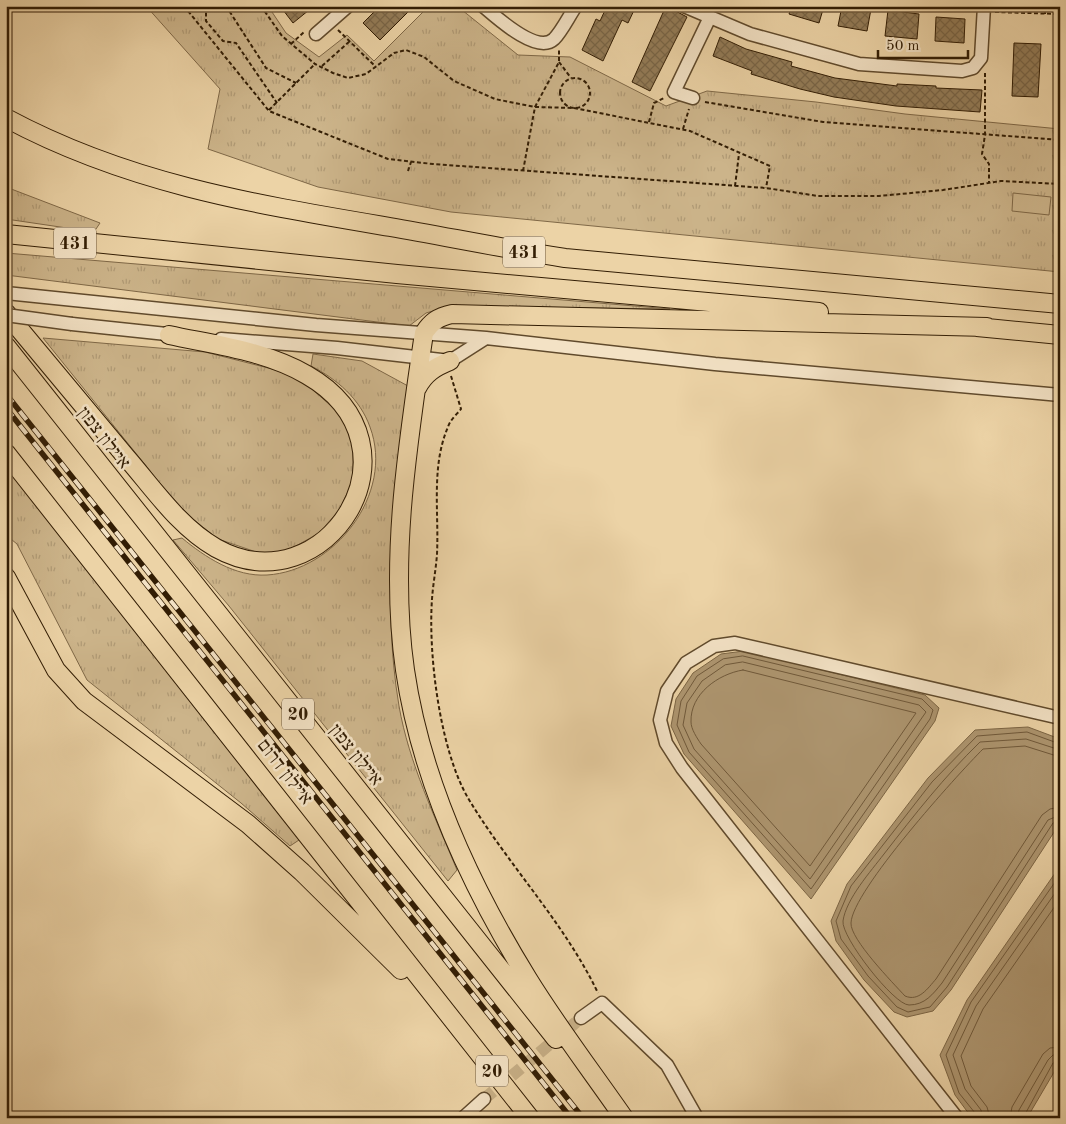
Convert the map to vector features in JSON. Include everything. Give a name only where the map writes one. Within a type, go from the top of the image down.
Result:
[{"type":"highway","name":"431","points":[[6,118],[33,132],[118,168],[243,202],[565,258],[1060,304]]},
{"type":"highway","name":"431","points":[[6,234],[397,274],[1060,335]]},
{"type":"highway","points":[[898,289],[1060,299]]},
{"type":"highway","points":[[6,314],[169,508],[202,539],[228,554],[266,563],[292,558],[316,546],[347,514],[358,489],[363,461],[361,440],[346,408],[330,391],[295,368],[251,352],[169,335]]},
{"type":"highway","points":[[624,1118],[529,981],[498,927],[471,874],[431,780],[414,717],[405,671],[401,632],[401,534],[424,334],[429,324],[452,314],[988,328]]},
{"type":"highway","name":"איילון צפון","points":[[6,346],[618,1118]]},
{"type":"highway","points":[[416,391],[423,378],[434,368],[450,361]]},
{"type":"highway","name":"איילון דרום","points":[[6,453],[530,1118]]},
{"type":"highway","points":[[6,577],[56,670],[84,701],[216,799],[277,848],[455,1024]]},
{"type":"street","points":[[316,34],[348,6]]},
{"type":"street","points":[[483,6],[528,40],[541,44],[556,35],[576,6]]},
{"type":"street","points":[[684,6],[750,34],[859,64],[962,71],[974,68],[981,58],[984,9]]},
{"type":"street","points":[[693,98],[674,92],[710,17]]},
{"type":"street","points":[[6,293],[424,334],[486,338],[715,364],[1060,395]]},
{"type":"street","points":[[6,314],[169,335],[337,348],[450,361],[486,338]]},
{"type":"street","points":[[957,1118],[682,768],[666,744],[660,720],[667,691],[686,663],[714,646],[735,643],[1060,718]]},
{"type":"street","points":[[581,1018],[602,1003],[667,1065],[697,1118]]},
{"type":"street","points":[[463,1118],[484,1099]]},
{"type":"path","points":[[184,6],[269,111],[388,159],[523,171],[766,188],[818,196],[879,196],[943,190],[1001,181],[1060,184]]},
{"type":"path","points":[[206,6],[206,21],[223,41],[236,43],[277,102]]},
{"type":"path","points":[[226,6],[266,68],[296,83]]},
{"type":"path","points":[[261,6],[282,36],[315,64],[348,78],[366,74],[394,53],[406,50],[424,58],[454,81],[495,99],[535,107],[574,108],[682,130],[770,166],[766,188]]},
{"type":"path","points":[[1045,6],[1045,14]]},
{"type":"path","points":[[984,9],[1060,14]]},
{"type":"path","points":[[330,22],[376,67]]},
{"type":"path","points":[[556,35],[559,62],[571,78]]},
{"type":"path","points":[[321,67],[350,41]]},
{"type":"path","points":[[981,58],[986,77],[985,135],[982,154],[989,164],[989,183]]},
{"type":"path","points":[[523,171],[535,107],[559,62]]},
{"type":"path","points":[[269,111],[315,64]]},
{"type":"path","points":[[571,78],[581,78],[590,89],[587,103],[574,108],[564,104],[560,94],[562,84],[571,78]]},
{"type":"path","points":[[648,122],[654,104],[674,92]]},
{"type":"path","points":[[682,130],[693,98],[708,103],[824,122],[1060,140]]},
{"type":"path","points":[[735,186],[739,153]]},
{"type":"path","points":[[408,171],[411,162]]},
{"type":"path","points":[[450,361],[451,380],[461,408],[448,425],[441,446],[436,498],[437,554],[432,600],[434,673],[446,746],[468,797],[568,941],[587,971],[602,1003]]},
{"type":"green space","points":[[146,6],[268,6],[286,33],[319,57],[347,35],[374,61],[429,6],[457,6],[518,55],[570,57],[666,106],[707,91],[816,102],[905,114],[1060,129],[1060,272],[451,212],[318,187],[208,149],[220,89]]},
{"type":"green space","points":[[6,187],[100,223],[94,232],[6,219]]},
{"type":"green space","points":[[1013,193],[1051,197],[1049,215],[1012,211]]},
{"type":"green space","points":[[6,253],[670,309],[450,306],[426,313],[409,326],[6,275]]},
{"type":"green space","points":[[43,338],[205,352],[276,370],[304,382],[339,413],[353,441],[353,474],[350,487],[340,509],[319,533],[289,550],[265,555],[218,539],[189,516],[159,482]]},
{"type":"green space","points":[[313,354],[362,361],[408,386],[392,546],[391,626],[394,666],[399,706],[409,748],[457,870],[448,881],[229,606],[173,540],[182,538],[211,559],[232,569],[243,573],[267,575],[292,570],[315,560],[336,544],[353,525],[366,502],[374,478],[376,452],[370,427],[360,407],[347,391],[330,377],[311,366]]},
{"type":"green space","points":[[6,467],[302,838],[290,846],[241,803],[87,680],[17,544],[6,535]]},
{"type":"water","points":[[744,651],[925,695],[939,708],[935,721],[811,899],[684,754],[671,726],[676,699],[693,673],[721,654]]},
{"type":"water","points":[[1028,727],[1060,739],[1060,823],[951,990],[933,1011],[907,1017],[894,1012],[864,980],[836,941],[831,921],[847,884],[928,778],[975,730]]},
{"type":"water","points":[[1060,866],[1060,1062],[1027,1118],[972,1118],[955,1095],[940,1055],[967,1000]]},
{"type":"building","points":[[280,6],[314,6],[293,23]]},
{"type":"building","points":[[380,6],[414,6],[380,40],[363,23]]},
{"type":"building","points":[[607,6],[636,6],[628,23],[622,20],[603,61],[582,50],[596,19],[600,21]]},
{"type":"building","points":[[666,6],[687,17],[650,91],[632,82]]},
{"type":"building","points":[[792,6],[824,6],[819,23],[789,14]]},
{"type":"building","points":[[842,6],[871,9],[867,31],[838,26]]},
{"type":"building","points":[[888,10],[919,14],[917,39],[885,36]]},
{"type":"building","points":[[936,17],[965,19],[964,43],[935,41]]},
{"type":"building","points":[[720,37],[746,49],[792,62],[791,66],[835,78],[897,86],[897,84],[982,90],[980,112],[896,106],[834,97],[800,89],[751,74],[752,71],[713,56]]},
{"type":"building","points":[[1014,43],[1041,44],[1038,97],[1012,96]]},
{"type":"tunnel","points":[[484,1099],[581,1018]]},
{"type":"railway","points":[[6,394],[583,1118]]},
{"type":"railway","points":[[6,408],[571,1118]]}]
